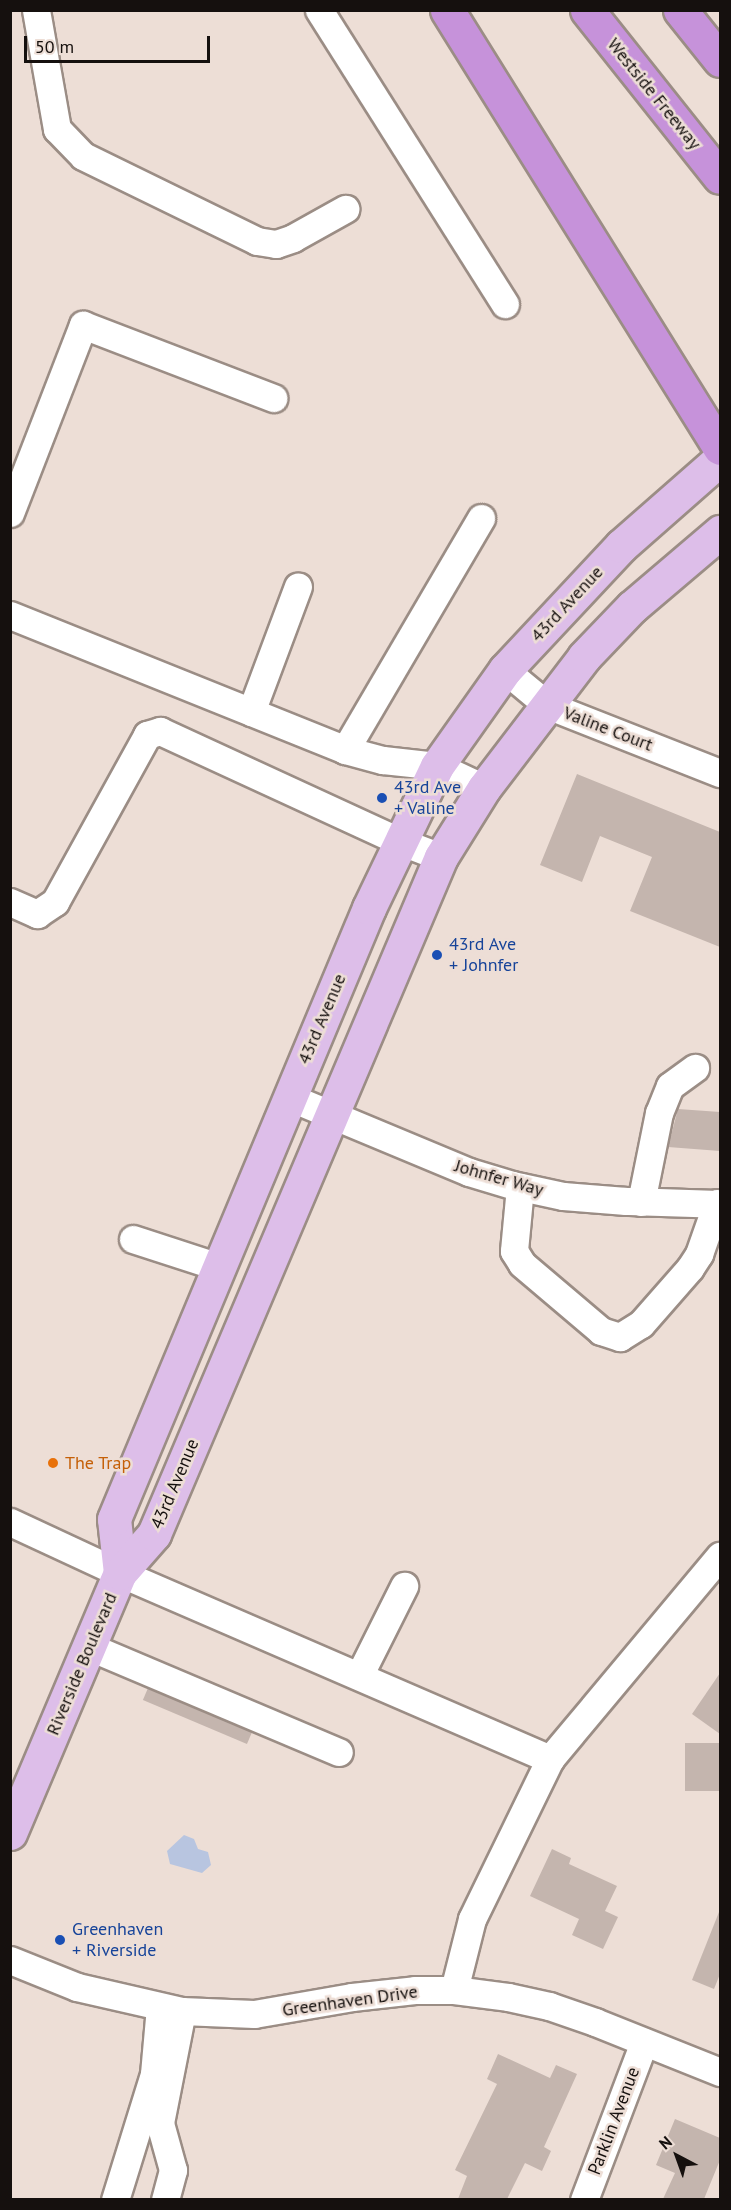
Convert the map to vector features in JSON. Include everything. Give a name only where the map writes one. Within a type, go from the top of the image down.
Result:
[{"type":"highway","points":[[447,10],[720,448]]},
{"type":"highway","name":"Westside Freeway","points":[[587,10],[720,177]]},
{"type":"highway","points":[[680,10],[720,60]]},
{"type":"main road","name":"43rd Avenue","points":[[120,1573],[114,1519],[399,841],[437,766],[505,670],[621,546],[720,459]]},
{"type":"main road","name":"43rd Avenue","points":[[120,1573],[154,1534],[441,857],[484,788],[584,657],[632,607],[720,532]]},
{"type":"main road","name":"Riverside Boulevard","points":[[10,1833],[120,1573]]},
{"type":"street","points":[[36,10],[57,129],[84,156],[257,241],[276,244],[293,238],[345,209]]},
{"type":"street","points":[[319,10],[505,304]]},
{"type":"street","points":[[10,513],[83,325],[273,398]]},
{"type":"street","points":[[345,750],[481,518]]},
{"type":"street","points":[[251,712],[298,585]]},
{"type":"street","points":[[10,615],[345,750],[383,760],[437,766],[484,788]]},
{"type":"street","name":"Valine Court","points":[[505,670],[547,705],[715,763]]},
{"type":"street","points":[[10,902],[37,914],[55,902],[147,735],[160,731],[399,841],[441,857]]},
{"type":"street","points":[[641,1202],[659,1113],[670,1086],[695,1068]]},
{"type":"street","name":"Johnfer Way","points":[[290,1097],[469,1172],[520,1187],[563,1196],[641,1202],[719,1203]]},
{"type":"street","points":[[520,1187],[514,1251],[522,1264],[601,1331],[620,1336],[641,1324],[690,1268],[699,1254],[719,1203]]},
{"type":"street","points":[[133,1239],[219,1267]]},
{"type":"street","name":"Riverside Boulevard","points":[[10,1522],[120,1573]]},
{"type":"street","points":[[454,1990],[472,1919],[550,1759],[720,1556]]},
{"type":"street","points":[[120,1573],[550,1759]]},
{"type":"street","points":[[359,1676],[404,1586]]},
{"type":"street","points":[[90,1647],[339,1752]]},
{"type":"street","name":"Greenhaven Drive","points":[[10,1960],[77,1986],[171,2009],[254,2014],[352,1997],[415,1990],[454,1990],[549,2006],[720,2072]]},
{"type":"street","points":[[115,2199],[154,2074],[171,2009]]},
{"type":"street","points":[[165,2199],[173,2170],[159,2123],[171,2009]]},
{"type":"street","name":"Parklin Avenue","points":[[584,2199],[644,2042]]},
{"type":"water","points":[[184,1835],[194,1839],[198,1849],[208,1852],[211,1865],[202,1873],[170,1864],[167,1851]]},
{"type":"building","points":[[577,774],[720,832],[720,947],[630,911],[652,857],[600,836],[582,882],[540,865]]},
{"type":"building","points":[[678,1109],[720,1112],[720,1151],[668,1147]]},
{"type":"building","points":[[720,1673],[720,1734],[692,1714]]},
{"type":"building","points":[[148,1688],[252,1732],[247,1744],[143,1700]]},
{"type":"building","points":[[685,1743],[720,1743],[720,1791],[685,1791]]},
{"type":"building","points":[[552,1849],[571,1858],[569,1864],[617,1886],[605,1911],[618,1917],[603,1949],[572,1935],[579,1919],[530,1896]]},
{"type":"building","points":[[719,1912],[720,1974],[714,1989],[692,1980]]},
{"type":"building","points":[[498,2054],[550,2078],[556,2065],[577,2074],[544,2147],[551,2151],[542,2171],[525,2163],[507,2199],[458,2199],[467,2176],[455,2170],[497,2084],[487,2079]]},
{"type":"building","points":[[675,2119],[720,2138],[720,2160],[704,2199],[663,2199],[675,2173],[656,2165]]},
{"type":"place","name":"43rd Ave + Valine","points":[[382,798]]},
{"type":"place","name":"43rd Ave + Johnfer","points":[[437,955]]},
{"type":"place","name":"The Trap","points":[[53,1463]]},
{"type":"place","name":"Greenhaven + Riverside","points":[[60,1940]]}]
